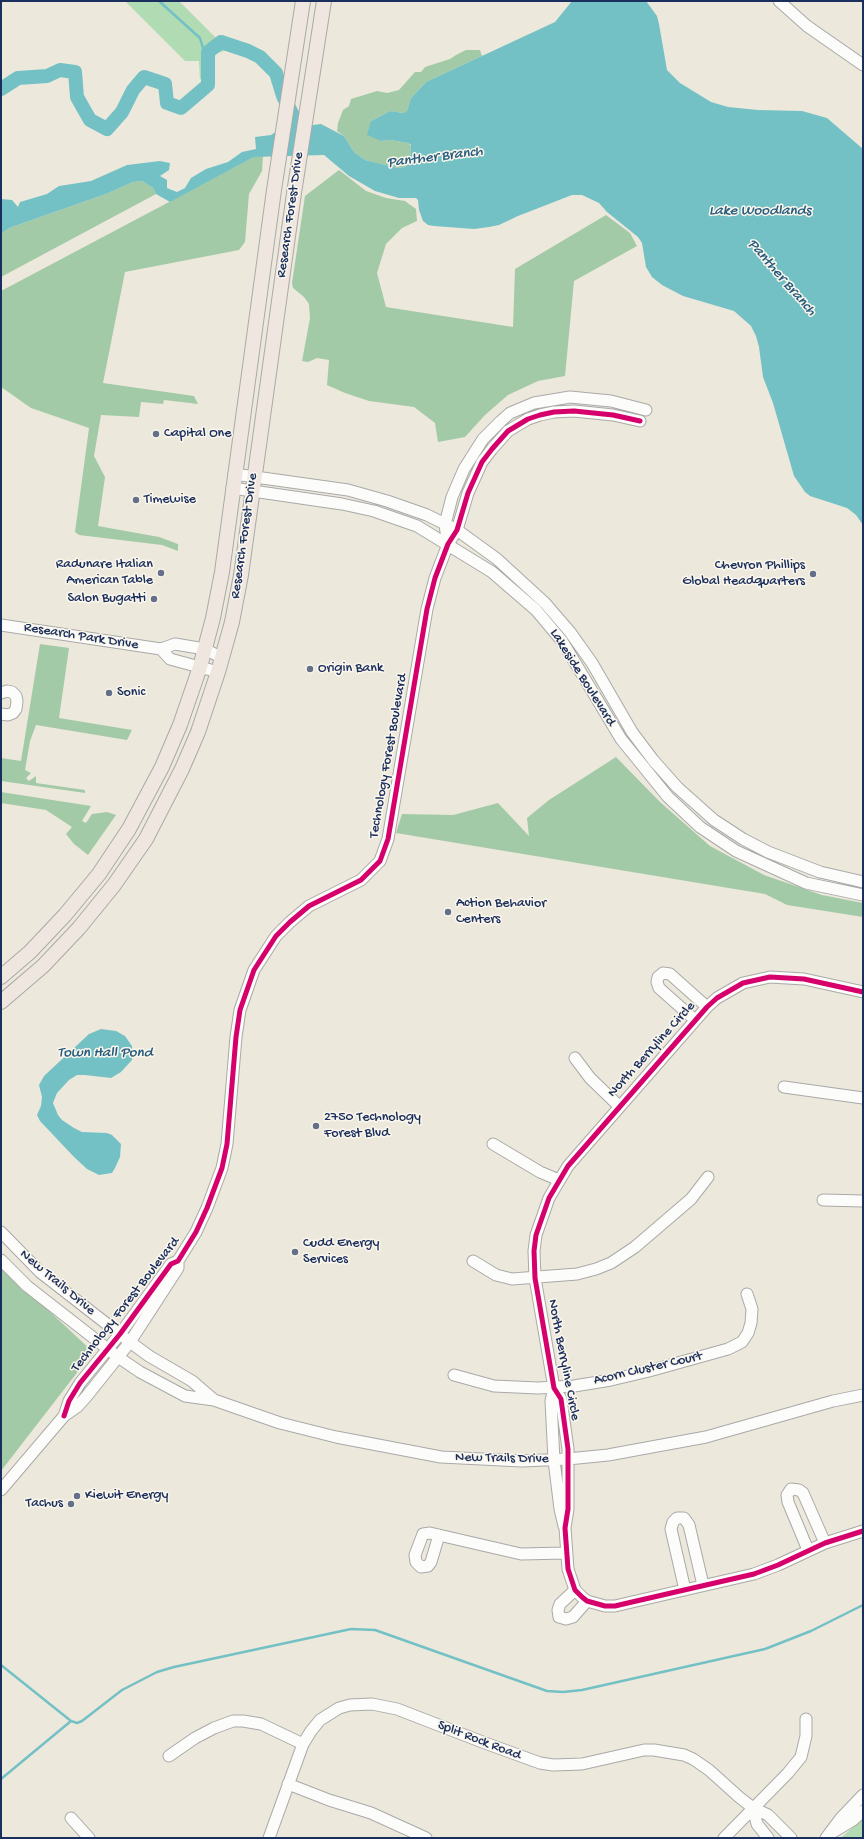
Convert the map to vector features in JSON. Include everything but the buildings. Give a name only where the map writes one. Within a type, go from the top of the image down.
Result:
[{"type":"main road","name":"Research Forest Drive","points":[[1,977],[30,952],[65,915],[99,874],[129,829],[168,753],[180,725],[200,666],[222,572],[233,481],[274,190],[303,1]]},
{"type":"main road","name":"Research Forest Drive","points":[[1,1002],[43,966],[79,928],[114,885],[146,839],[182,769],[198,732],[218,672],[232,622],[241,575],[294,193],[324,1]]},
{"type":"street","points":[[779,1],[808,26],[863,65]]},
{"type":"street","name":"Technology Forest Boulevard","points":[[448,544],[445,524],[455,490],[470,458],[492,430],[510,413],[534,403],[570,397],[611,401],[646,410]]},
{"type":"street","name":"Technology Forest Boulevard","points":[[64,1416],[69,1401],[80,1383],[120,1334],[171,1264],[178,1260],[196,1232],[207,1208],[222,1168],[227,1144],[236,1037],[240,1010],[254,970],[276,936],[309,906],[361,880],[380,861],[388,839],[427,609],[435,578],[448,544],[457,530],[468,493],[482,462],[499,440],[517,425],[540,415],[554,412],[574,411],[613,415],[640,421]]},
{"type":"street","name":"Lakeside Boulevard","points":[[233,481],[254,477],[348,490],[387,501],[427,515],[457,530],[497,559],[545,603],[570,632],[592,663],[632,732],[653,760],[676,787],[714,820],[743,839],[768,852],[812,868],[863,882]]},
{"type":"street","name":"Lakeside Boulevard","points":[[233,481],[252,492],[342,504],[374,511],[417,526],[492,572],[536,610],[562,641],[581,670],[605,714],[643,769],[668,797],[700,827],[736,851],[806,883],[863,895]]},
{"type":"street","points":[[536,610],[545,603]]},
{"type":"street","name":"Research Park Drive","points":[[1,625],[161,649],[175,644],[205,649],[222,658]]},
{"type":"street","name":"Research Park Drive","points":[[161,649],[170,659],[218,672]]},
{"type":"street","points":[[1,693],[7,691],[12,692],[16,696],[17,701],[16,709],[12,713],[8,715],[1,714]]},
{"type":"street","points":[[621,739],[632,732]]},
{"type":"street","points":[[806,883],[812,868]]},
{"type":"street","points":[[695,1020],[659,988],[657,982],[658,977],[663,973],[670,974],[707,1007]]},
{"type":"street","name":"North Berryline Circle","points":[[863,992],[804,979],[770,977],[743,983],[730,989],[707,1007],[568,1166],[549,1198],[536,1235],[534,1251],[535,1278],[554,1388],[561,1399],[568,1460],[568,1509],[565,1528],[566,1553],[570,1579],[575,1590],[587,1601],[605,1606],[615,1606],[754,1574],[778,1565],[825,1543],[863,1531]]},
{"type":"street","points":[[575,1058],[590,1078],[619,1106]]},
{"type":"street","points":[[784,1087],[863,1098]]},
{"type":"street","points":[[493,1144],[510,1156],[559,1180]]},
{"type":"street","points":[[473,1261],[496,1275],[512,1279],[577,1274],[611,1263],[635,1247],[691,1199],[708,1177]]},
{"type":"street","points":[[822,1200],[863,1201]]},
{"type":"street","name":"New Trails Drive","points":[[1,1232],[40,1272],[149,1356],[192,1381],[214,1400]]},
{"type":"street","name":"New Trails Drive","points":[[1,1260],[27,1286],[118,1357],[140,1372],[185,1396],[214,1400],[280,1423],[389,1448],[441,1457],[482,1460],[568,1460],[608,1455],[706,1437],[833,1401],[863,1395]]},
{"type":"street","name":"Technology Forest Boulevard","points":[[1,1490],[64,1416],[76,1407],[86,1396],[130,1342],[178,1268],[178,1260]]},
{"type":"street","name":"Acorn Cluster Court","points":[[454,1375],[494,1386],[554,1388],[611,1380],[728,1349],[742,1342],[748,1333],[751,1323],[752,1309],[747,1294]]},
{"type":"street","name":"North Berryline Circle","points":[[554,1388],[551,1401],[554,1460],[560,1509],[565,1528]]},
{"type":"street","points":[[808,1550],[788,1502],[787,1495],[791,1489],[799,1490],[803,1493],[825,1543]]},
{"type":"street","points":[[685,1590],[671,1529],[673,1522],[678,1518],[684,1518],[689,1525],[703,1585]]},
{"type":"street","points":[[439,1535],[521,1554],[566,1553]]},
{"type":"street","points":[[575,1590],[560,1604],[558,1610],[560,1617],[566,1619],[573,1618],[587,1601]]},
{"type":"street","name":"Split Rock Road","points":[[269,1838],[303,1744],[320,1720],[329,1713],[350,1705],[383,1706],[397,1709],[521,1756],[553,1765],[582,1764],[644,1750],[674,1753],[693,1759],[701,1764],[753,1808],[768,1815],[791,1838]]},
{"type":"street","points":[[724,1838],[788,1773],[801,1757],[806,1736],[806,1719]]},
{"type":"street","points":[[169,1756],[214,1728],[233,1721],[261,1724],[303,1744]]},
{"type":"street","points":[[288,1784],[329,1800],[366,1811],[426,1838]]},
{"type":"street","points":[[828,1836],[841,1818],[863,1795]]},
{"type":"street","points":[[753,1808],[757,1824],[768,1838]]},
{"type":"street","points":[[828,1836],[853,1820],[863,1811]]},
{"type":"street","points":[[71,1818],[89,1838]]},
{"type":"green space","points":[[125,1],[179,1],[216,38],[234,44],[233,48],[212,55],[210,76],[204,73],[200,80],[199,61],[185,61]]},
{"type":"green space","points":[[466,50],[480,50],[482,56],[426,82],[411,98],[407,111],[403,113],[390,111],[371,121],[381,141],[390,140],[408,143],[411,146],[410,161],[405,167],[398,168],[365,160],[354,152],[344,136],[337,131],[338,123],[343,110],[349,106],[351,99],[377,91],[387,93],[399,90],[415,72],[421,72],[425,67],[450,59]]},
{"type":"green space","points":[[263,156],[262,171],[249,194],[245,242],[239,250],[125,272],[103,383],[194,396],[198,404],[164,400],[163,404],[141,402],[139,417],[101,415],[94,456],[105,477],[98,526],[159,537],[178,544],[178,551],[162,545],[79,535],[75,532],[89,428],[31,408],[1,387],[1,291],[254,157]]},
{"type":"green space","points":[[339,170],[366,191],[386,198],[405,201],[416,209],[417,221],[402,228],[386,244],[377,273],[386,307],[513,327],[515,269],[606,215],[630,233],[637,246],[574,281],[565,376],[538,381],[508,395],[485,415],[465,437],[438,442],[435,423],[414,407],[369,401],[345,393],[327,385],[329,360],[317,358],[308,362],[302,361],[310,318],[309,304],[304,297],[293,288],[292,283],[305,196]]},
{"type":"green space","points":[[142,181],[153,188],[156,194],[1,277],[1,234],[9,228],[106,194],[133,182]]},
{"type":"green space","points":[[40,644],[69,648],[59,718],[132,730],[127,740],[36,725],[30,741],[25,770],[31,773],[26,778],[29,781],[36,776],[36,783],[85,790],[85,793],[1,781],[1,758],[21,761]]},
{"type":"green space","points":[[616,757],[660,802],[710,846],[764,875],[822,895],[863,903],[863,917],[787,905],[765,894],[396,833],[402,814],[453,815],[498,803],[529,836],[527,818],[549,800]]},
{"type":"green space","points":[[1,792],[91,806],[82,821],[86,823],[92,814],[107,812],[116,815],[88,855],[74,844],[66,834],[72,827],[46,810],[1,803]]},
{"type":"green space","points":[[1,1266],[93,1352],[1,1471]]},
{"type":"green space","points":[[863,1818],[863,1838],[841,1838]]},
{"type":"water","name":"Lake Woodlands","points":[[572,1],[646,1],[657,16],[667,70],[680,83],[711,102],[728,107],[758,110],[802,111],[827,118],[863,149],[863,525],[856,515],[847,508],[810,496],[805,492],[794,476],[773,403],[763,377],[759,347],[751,326],[734,311],[683,296],[662,285],[652,277],[646,267],[642,243],[638,237],[607,212],[599,203],[582,195],[572,195],[499,225],[474,229],[434,226],[428,225],[423,221],[419,210],[418,200],[416,198],[399,198],[375,191],[349,176],[324,155],[254,157],[170,202],[156,194],[153,188],[142,181],[133,182],[106,194],[9,228],[1,234],[1,199],[12,200],[18,207],[20,202],[47,194],[59,186],[91,181],[127,165],[160,161],[170,163],[169,170],[160,176],[167,180],[167,188],[177,192],[185,188],[191,178],[206,169],[228,162],[242,152],[256,149],[255,137],[271,135],[280,129],[321,124],[344,136],[354,152],[365,160],[398,168],[405,167],[410,161],[411,145],[408,143],[390,140],[381,141],[367,135],[371,121],[390,111],[403,113],[407,111],[411,98],[426,82],[555,22]]},
{"type":"water","name":"Town Hall Pond","points":[[101,1029],[116,1031],[125,1036],[132,1046],[132,1060],[121,1072],[111,1078],[77,1075],[69,1080],[57,1093],[53,1103],[62,1120],[74,1128],[82,1132],[107,1133],[112,1135],[121,1144],[120,1157],[112,1173],[99,1175],[87,1169],[74,1157],[40,1121],[37,1115],[41,1106],[42,1097],[39,1085],[44,1076],[89,1034]]},
{"type":"waterway","points":[[159,1],[200,38],[203,48],[208,52]]},
{"type":"waterway","name":"Panther Branch","points":[[1,89],[18,78],[47,76],[60,70],[75,72],[77,97],[90,120],[107,129],[122,112],[133,90],[144,77],[165,84],[167,103],[181,108],[208,85],[208,52],[221,42],[248,51],[260,57],[276,73],[283,96],[299,127],[312,136]]},
{"type":"waterway","points":[[1,1665],[71,1721],[77,1723],[82,1721],[122,1690],[157,1672],[174,1667],[351,1629],[375,1630],[547,1691],[563,1692],[582,1690],[765,1649],[811,1631],[863,1605]]},
{"type":"waterway","points":[[1,1779],[71,1721]]},
{"type":"cycle path","points":[[64,1416],[69,1401],[80,1383],[120,1334],[171,1264],[178,1261],[196,1232],[207,1208],[222,1168],[227,1144],[236,1037],[240,1010],[254,970],[276,936],[290,922],[309,906],[361,880],[380,861],[388,839],[427,609],[435,578],[448,544],[457,530],[468,493],[482,462],[508,431],[528,419],[540,415],[554,412],[574,411],[613,415],[640,421]]},
{"type":"cycle path","points":[[863,992],[804,979],[770,977],[743,983],[717,998],[707,1007],[568,1166],[549,1198],[536,1235],[534,1251],[535,1278],[554,1388],[561,1399],[568,1449],[568,1509],[565,1528],[568,1569],[575,1590],[582,1597],[587,1601],[605,1606],[615,1606],[754,1574],[778,1565],[825,1543],[863,1531]]},
{"type":"place","name":"Capital One","points":[[156,434]]},
{"type":"place","name":"Timewise","points":[[136,500]]},
{"type":"place","name":"Radunare Italian American Table","points":[[161,573]]},
{"type":"place","name":"Chevron Phillips Global Headquarters","points":[[813,574]]},
{"type":"place","name":"Salon Bugatti","points":[[154,599]]},
{"type":"place","name":"Origin Bank","points":[[310,669]]},
{"type":"place","name":"Sonic","points":[[109,693]]},
{"type":"place","name":"Action Behavior Centers","points":[[448,912]]},
{"type":"place","name":"2750 Technology Forest Blvd","points":[[316,1126]]},
{"type":"place","name":"Cudd Energy Services","points":[[295,1252]]},
{"type":"place","name":"Kiewit Energy","points":[[77,1496]]},
{"type":"place","name":"Tachus","points":[[71,1504]]}]
